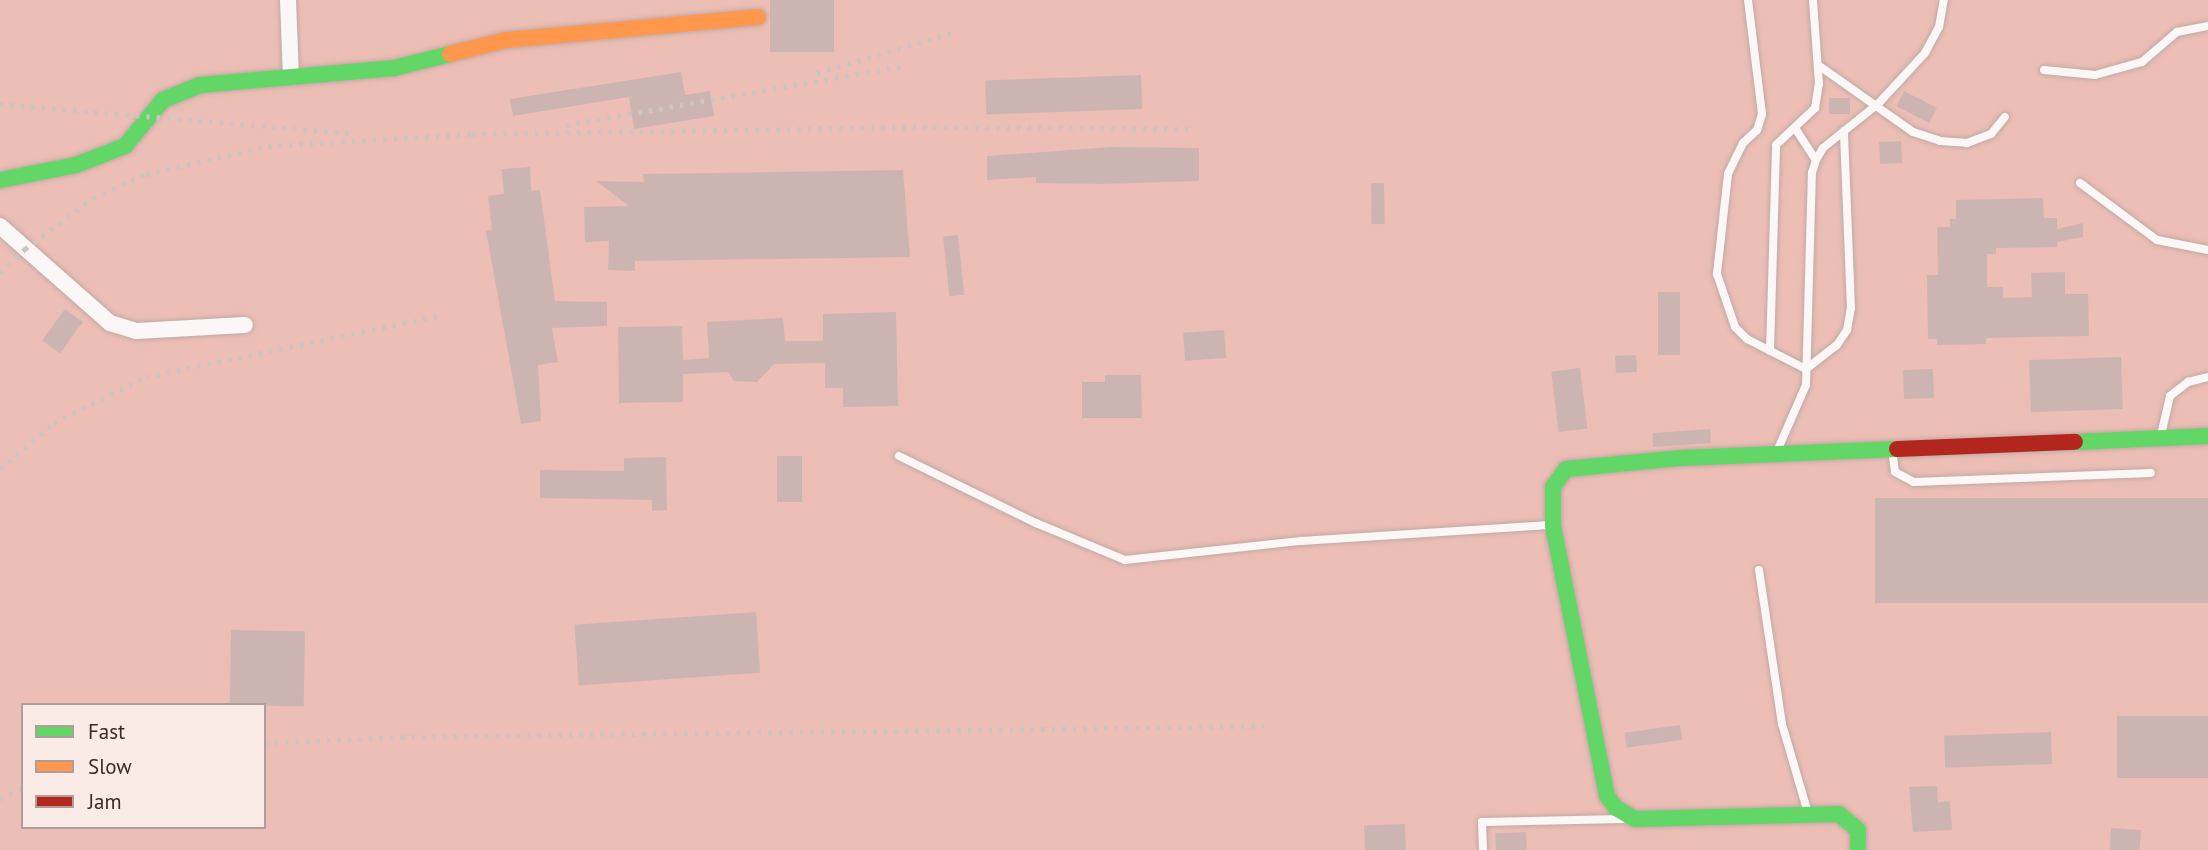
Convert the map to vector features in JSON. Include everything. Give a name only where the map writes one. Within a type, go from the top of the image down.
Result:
[{"type":"street","points":[[289,0],[291,77]]},
{"type":"street","points":[[0,180],[76,165],[125,146],[163,100],[201,85],[394,68],[506,40],[758,17]]},
{"type":"street","points":[[0,226],[110,323],[136,331],[246,325]]},
{"type":"street","points":[[1858,850],[1857,830],[1839,814],[1635,819],[1606,796],[1553,525],[1553,486],[1566,469],[1892,448],[2208,436]]},
{"type":"lane","points":[[1748,0],[1762,114],[1757,130],[1743,143],[1727,174],[1717,274],[1735,327],[1770,351],[1807,369]]},
{"type":"lane","points":[[1770,351],[1776,145],[1815,108],[1818,65],[1813,0]]},
{"type":"lane","points":[[1775,455],[1801,403],[1807,369],[1812,173],[1816,160],[1844,131],[1878,104],[1924,53],[1939,27],[1944,0]]},
{"type":"lane","points":[[2044,70],[2107,72],[2142,62],[2177,32],[2208,26]]},
{"type":"lane","points":[[1818,65],[1878,104],[1913,132],[1940,141],[1967,143],[1991,134],[2005,117]]},
{"type":"lane","points":[[1795,128],[1816,160]]},
{"type":"lane","points":[[1807,369],[1837,345],[1847,330],[1851,308],[1844,131]]},
{"type":"lane","points":[[2080,183],[2157,240],[2208,250]]},
{"type":"lane","points":[[2161,438],[2170,396],[2188,382],[2208,377]]},
{"type":"lane","points":[[1892,448],[1895,472],[1914,482],[2151,473]]},
{"type":"lane","points":[[899,456],[1036,523],[1125,560],[1301,541],[1553,525]]},
{"type":"lane","points":[[1759,570],[1782,723],[1808,813]]},
{"type":"lane","points":[[1483,850],[1482,822],[1635,819]]},
{"type":"shaded area","points":[[0,0],[2208,0],[2208,850],[0,850]]},
{"type":"building","points":[[770,0],[834,0],[834,52],[770,52]]},
{"type":"building","points":[[681,72],[685,95],[710,91],[714,116],[634,129],[629,97],[513,116],[510,99]]},
{"type":"building","points":[[1141,75],[1142,109],[986,114],[985,80]]},
{"type":"building","points":[[1904,91],[1937,108],[1929,123],[1896,106]]},
{"type":"building","points":[[1829,98],[1850,98],[1850,114],[1829,114]]},
{"type":"building","points":[[1901,141],[1902,163],[1880,164],[1879,142]]},
{"type":"building","points":[[1111,147],[1199,148],[1199,181],[1101,184],[1036,183],[1036,177],[987,180],[987,156]]},
{"type":"building","points":[[530,167],[531,191],[540,190],[555,301],[607,302],[607,326],[552,328],[558,362],[538,365],[541,421],[521,424],[486,231],[492,230],[488,196],[504,194],[502,169]]},
{"type":"building","points":[[903,170],[910,257],[635,261],[635,271],[608,270],[609,241],[585,242],[584,207],[629,206],[596,181],[644,182],[643,174]]},
{"type":"building","points":[[1371,183],[1384,183],[1385,224],[1372,224]]},
{"type":"building","points":[[2043,198],[2044,218],[2057,218],[2057,229],[2083,223],[2083,237],[2057,242],[2057,247],[1996,248],[1996,254],[1987,254],[1987,287],[2003,287],[2003,298],[2032,297],[2031,273],[2065,272],[2065,294],[2088,294],[2089,336],[1986,338],[1986,344],[1937,345],[1937,339],[1928,339],[1927,275],[1938,275],[1937,227],[1950,227],[1950,219],[1956,219],[1956,200]]},
{"type":"building","points":[[958,235],[964,295],[949,296],[943,237]]},
{"type":"building","points":[[1658,292],[1680,292],[1680,355],[1658,355]]},
{"type":"building","points":[[65,309],[83,322],[60,353],[42,341]]},
{"type":"building","points":[[896,312],[898,406],[843,407],[843,388],[825,388],[825,363],[774,364],[757,382],[734,381],[728,372],[683,374],[683,402],[619,403],[618,327],[682,326],[683,360],[709,358],[707,322],[783,318],[785,341],[823,341],[823,314]]},
{"type":"building","points":[[1224,330],[1226,358],[1185,361],[1183,333]]},
{"type":"building","points":[[1636,355],[1637,372],[1616,373],[1615,356]]},
{"type":"building","points":[[2121,357],[2123,409],[2031,412],[2029,360]]},
{"type":"building","points":[[1580,368],[1587,429],[1559,432],[1551,372]]},
{"type":"building","points":[[1933,369],[1934,398],[1904,399],[1903,370]]},
{"type":"building","points":[[1105,375],[1141,375],[1142,418],[1082,418],[1082,382],[1105,382]]},
{"type":"building","points":[[1710,429],[1711,443],[1653,447],[1652,433]]},
{"type":"building","points":[[777,456],[802,456],[802,502],[777,502]]},
{"type":"building","points":[[666,457],[667,510],[652,511],[652,500],[540,498],[540,470],[624,471],[624,458]]},
{"type":"building","points":[[1875,498],[2208,498],[2208,603],[1875,603]]},
{"type":"building","points":[[756,612],[760,673],[579,686],[574,625]]},
{"type":"building","points":[[231,630],[305,631],[304,706],[230,703]]},
{"type":"building","points":[[2117,716],[2208,716],[2208,778],[2117,778]]},
{"type":"building","points":[[1680,725],[1682,740],[1627,748],[1625,733]]},
{"type":"building","points":[[2051,732],[2052,764],[1945,768],[1944,736]]},
{"type":"building","points":[[1937,786],[1938,802],[1950,801],[1952,830],[1913,832],[1909,787]]},
{"type":"building","points":[[1405,824],[1406,850],[1365,850],[1364,825]]},
{"type":"building","points":[[2111,828],[2141,830],[2140,850],[2109,850]]},
{"type":"building","points":[[1526,832],[1527,850],[1496,850],[1495,834]]},
{"type":"railway","points":[[817,73],[952,33]]},
{"type":"railway","points":[[566,125],[904,66]]},
{"type":"railway","points":[[0,104],[349,133]]},
{"type":"railway","points":[[0,273],[25,249],[93,198],[146,174],[268,146],[472,134],[933,127],[1191,129]]},
{"type":"railway","points":[[0,469],[54,423],[146,377],[442,315]]},
{"type":"railway","points":[[266,743],[401,737],[1264,726]]},
{"type":"railway","points":[[0,799],[21,789]]},
{"type":"traffic: fast","points":[[0,180],[76,165],[125,146],[163,100],[200,85],[394,68],[450,54]]},
{"type":"traffic: fast","points":[[2075,442],[2208,436]]},
{"type":"traffic: fast","points":[[1858,850],[1858,830],[1839,814],[1635,819],[1616,808],[1607,796],[1553,525],[1553,487],[1566,469],[1681,458],[1897,449]]},
{"type":"traffic: slow","points":[[450,54],[506,40],[758,17]]},
{"type":"traffic: jam","points":[[1897,449],[2075,442]]}]
